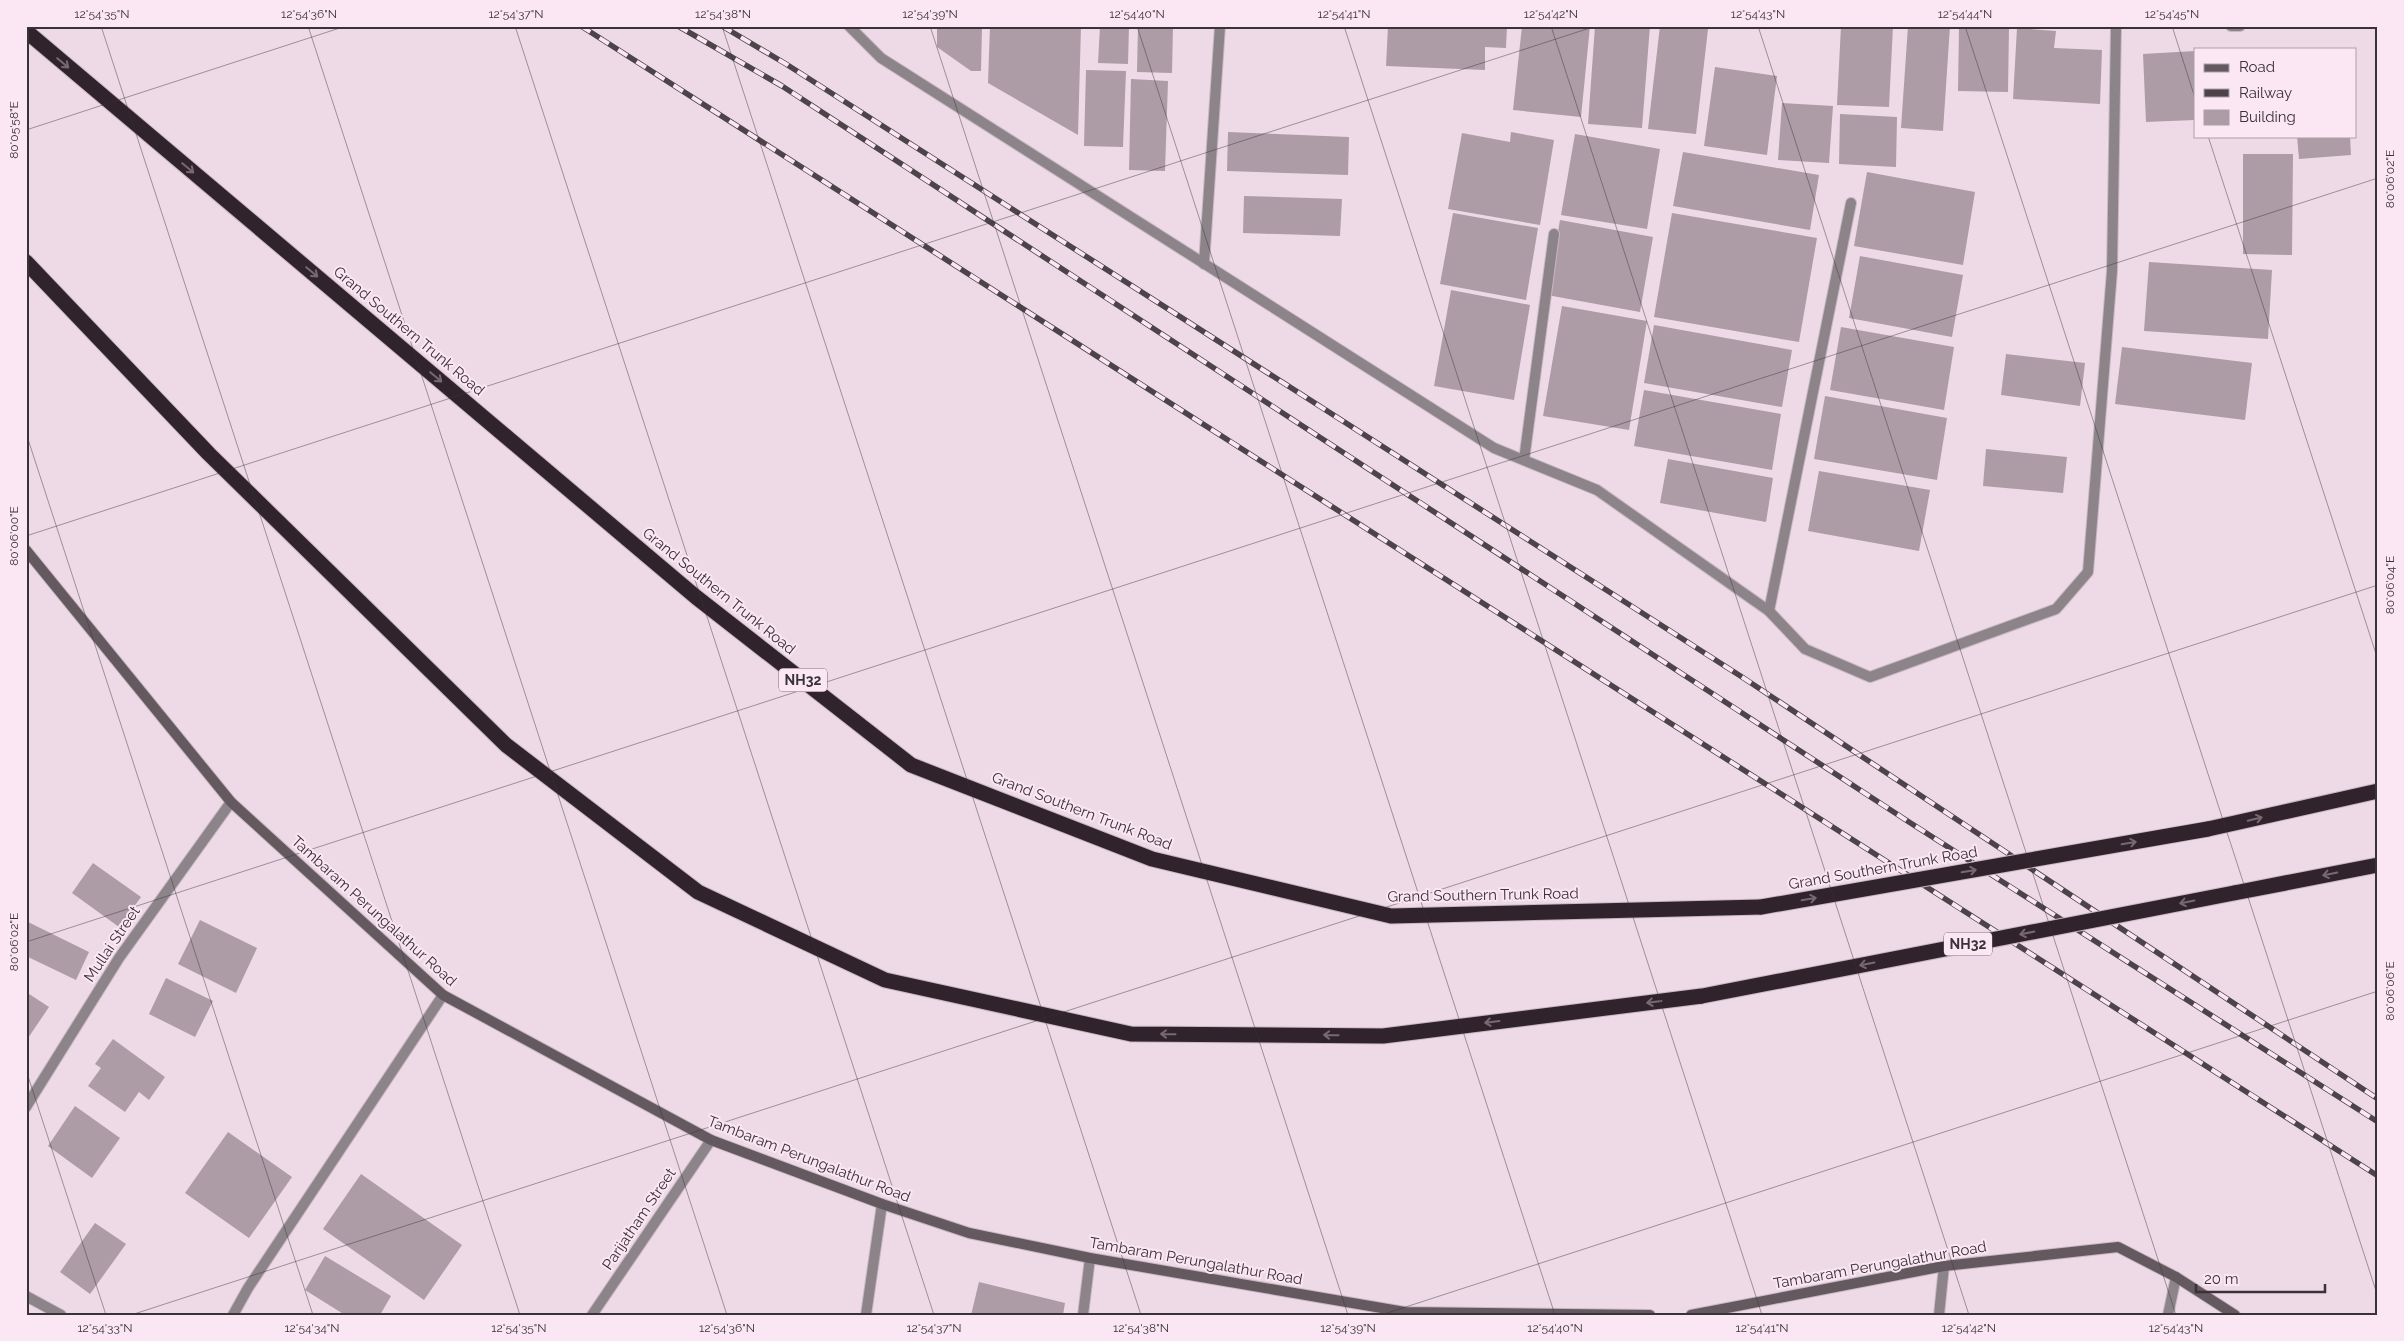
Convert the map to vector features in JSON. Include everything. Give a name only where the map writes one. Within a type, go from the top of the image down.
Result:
[{"type":"highway","name":"Grand Southern Trunk Road","points":[[26,31],[696,597],[911,765],[1152,859],[1391,916],[1761,907],[2208,829],[2378,791]]},
{"type":"highway","name":"NH32","points":[[26,262],[209,454],[506,744],[698,892],[885,980],[1131,1034],[1383,1036],[1702,996],[2378,865]]},
{"type":"street","points":[[849,26],[881,58],[1494,448],[1597,490],[1769,610],[1805,649],[1870,677],[2056,609],[2088,572],[2112,271],[2116,26]]},
{"type":"street","points":[[1204,264],[1220,26]]},
{"type":"street","points":[[2231,26],[2240,26]]},
{"type":"street","points":[[1769,610],[1851,203]]},
{"type":"street","points":[[1524,460],[1554,234]]},
{"type":"street","name":"Tambaram Perungalathur Road","points":[[26,550],[231,802],[443,995],[710,1140],[882,1204],[969,1233],[1090,1258],[1405,1313],[1650,1315]]},
{"type":"street","name":"Mullai Street","points":[[26,1108],[119,958],[231,802]]},
{"type":"street","points":[[233,1315],[248,1288],[443,995]]},
{"type":"street","name":"Parijatham Street","points":[[592,1315],[710,1140]]},
{"type":"street","points":[[866,1315],[882,1204]]},
{"type":"street","name":"Tambaram Perungalathur Road","points":[[1691,1315],[1944,1266],[2118,1247],[2176,1277],[2235,1315]]},
{"type":"street","points":[[1083,1315],[1090,1258]]},
{"type":"street","points":[[1939,1315],[1944,1266]]},
{"type":"street","points":[[2168,1315],[2176,1277]]},
{"type":"street","points":[[26,1296],[61,1315]]},
{"type":"building","points":[[937,26],[982,26],[981,71],[971,71],[937,47]]},
{"type":"building","points":[[990,26],[1081,26],[1078,135],[988,83]]},
{"type":"building","points":[[1100,26],[1129,26],[1128,64],[1098,63]]},
{"type":"building","points":[[1138,26],[1173,26],[1172,73],[1137,72]]},
{"type":"building","points":[[1388,26],[1507,26],[1506,48],[1485,47],[1485,70],[1386,66]]},
{"type":"building","points":[[1522,26],[1590,26],[1581,117],[1513,110]]},
{"type":"building","points":[[1595,26],[1650,26],[1642,128],[1588,124]]},
{"type":"building","points":[[1660,26],[1708,29],[1696,134],[1648,129]]},
{"type":"building","points":[[1841,26],[1893,26],[1889,107],[1837,105]]},
{"type":"building","points":[[1908,26],[1950,26],[1943,131],[1901,128]]},
{"type":"building","points":[[1959,26],[2009,26],[2008,92],[1958,91]]},
{"type":"building","points":[[2017,28],[2056,31],[2054,48],[2102,50],[2100,104],[2013,99]]},
{"type":"building","points":[[2194,51],[2194,120],[2146,122],[2143,54]]},
{"type":"building","points":[[1715,67],[1777,76],[1767,155],[1704,146]]},
{"type":"building","points":[[1086,70],[1126,71],[1123,147],[1084,146]]},
{"type":"building","points":[[1131,79],[1168,81],[1165,171],[1129,170]]},
{"type":"building","points":[[1782,103],[1833,106],[1829,163],[1778,160]]},
{"type":"building","points":[[1840,114],[1897,117],[1896,167],[1839,164]]},
{"type":"building","points":[[1228,132],[1349,137],[1348,175],[1227,171]]},
{"type":"building","points":[[1511,132],[1554,140],[1540,225],[1448,209],[1462,133],[1510,142]]},
{"type":"building","points":[[1575,134],[1660,149],[1647,229],[1561,215]]},
{"type":"building","points":[[2297,138],[2350,138],[2351,155],[2299,159]]},
{"type":"building","points":[[1683,152],[1819,175],[1810,230],[1673,206]]},
{"type":"building","points":[[2243,154],[2293,154],[2292,255],[2243,254]]},
{"type":"building","points":[[1867,172],[1975,192],[1963,265],[1854,246]]},
{"type":"building","points":[[1244,196],[1342,199],[1340,236],[1243,233]]},
{"type":"building","points":[[1453,213],[1538,228],[1526,300],[1440,284]]},
{"type":"building","points":[[1672,213],[1817,238],[1799,342],[1654,317]]},
{"type":"building","points":[[1560,220],[1653,237],[1640,312],[1547,295]]},
{"type":"building","points":[[1860,256],[1963,275],[1952,337],[1849,318]]},
{"type":"building","points":[[2149,262],[2272,270],[2268,339],[2144,331]]},
{"type":"building","points":[[1451,290],[1530,305],[1514,400],[1434,386]]},
{"type":"building","points":[[1562,306],[1647,321],[1629,430],[1543,416]]},
{"type":"building","points":[[1654,325],[1792,350],[1782,407],[1644,383]]},
{"type":"building","points":[[1841,327],[1954,347],[1944,410],[1830,390]]},
{"type":"building","points":[[2122,347],[2252,363],[2245,420],[2115,404]]},
{"type":"building","points":[[2006,354],[2085,363],[2080,406],[2001,395]]},
{"type":"building","points":[[1644,390],[1781,414],[1772,470],[1634,446]]},
{"type":"building","points":[[1825,396],[1947,418],[1937,480],[1814,459]]},
{"type":"building","points":[[1986,449],[2067,457],[2063,493],[1983,486]]},
{"type":"building","points":[[1668,459],[1773,478],[1766,522],[1660,503]]},
{"type":"building","points":[[1819,471],[1930,490],[1919,551],[1808,531]]},
{"type":"building","points":[[93,863],[141,897],[119,927],[72,893]]},
{"type":"building","points":[[200,920],[257,948],[236,993],[178,964]]},
{"type":"building","points":[[26,921],[89,952],[76,980],[26,956]]},
{"type":"building","points":[[166,978],[213,1001],[195,1037],[149,1014]]},
{"type":"building","points":[[26,992],[49,1007],[26,1041]]},
{"type":"building","points":[[113,1039],[165,1077],[149,1100],[139,1092],[125,1112],[88,1086],[101,1068],[95,1064]]},
{"type":"building","points":[[75,1106],[120,1138],[92,1178],[48,1146]]},
{"type":"building","points":[[228,1132],[292,1177],[249,1238],[185,1193]]},
{"type":"building","points":[[361,1174],[462,1245],[424,1300],[323,1229]]},
{"type":"building","points":[[95,1223],[126,1244],[90,1294],[60,1272]]},
{"type":"building","points":[[325,1256],[391,1296],[380,1315],[345,1315],[305,1290]]},
{"type":"building","points":[[979,1282],[1065,1303],[1063,1315],[971,1315]]},
{"type":"railway","points":[[581,26],[2378,1176]]},
{"type":"railway","points":[[678,26],[782,86],[1909,822],[2378,1122]]},
{"type":"railway","points":[[722,26],[786,64],[1742,677],[2378,1099]]}]
